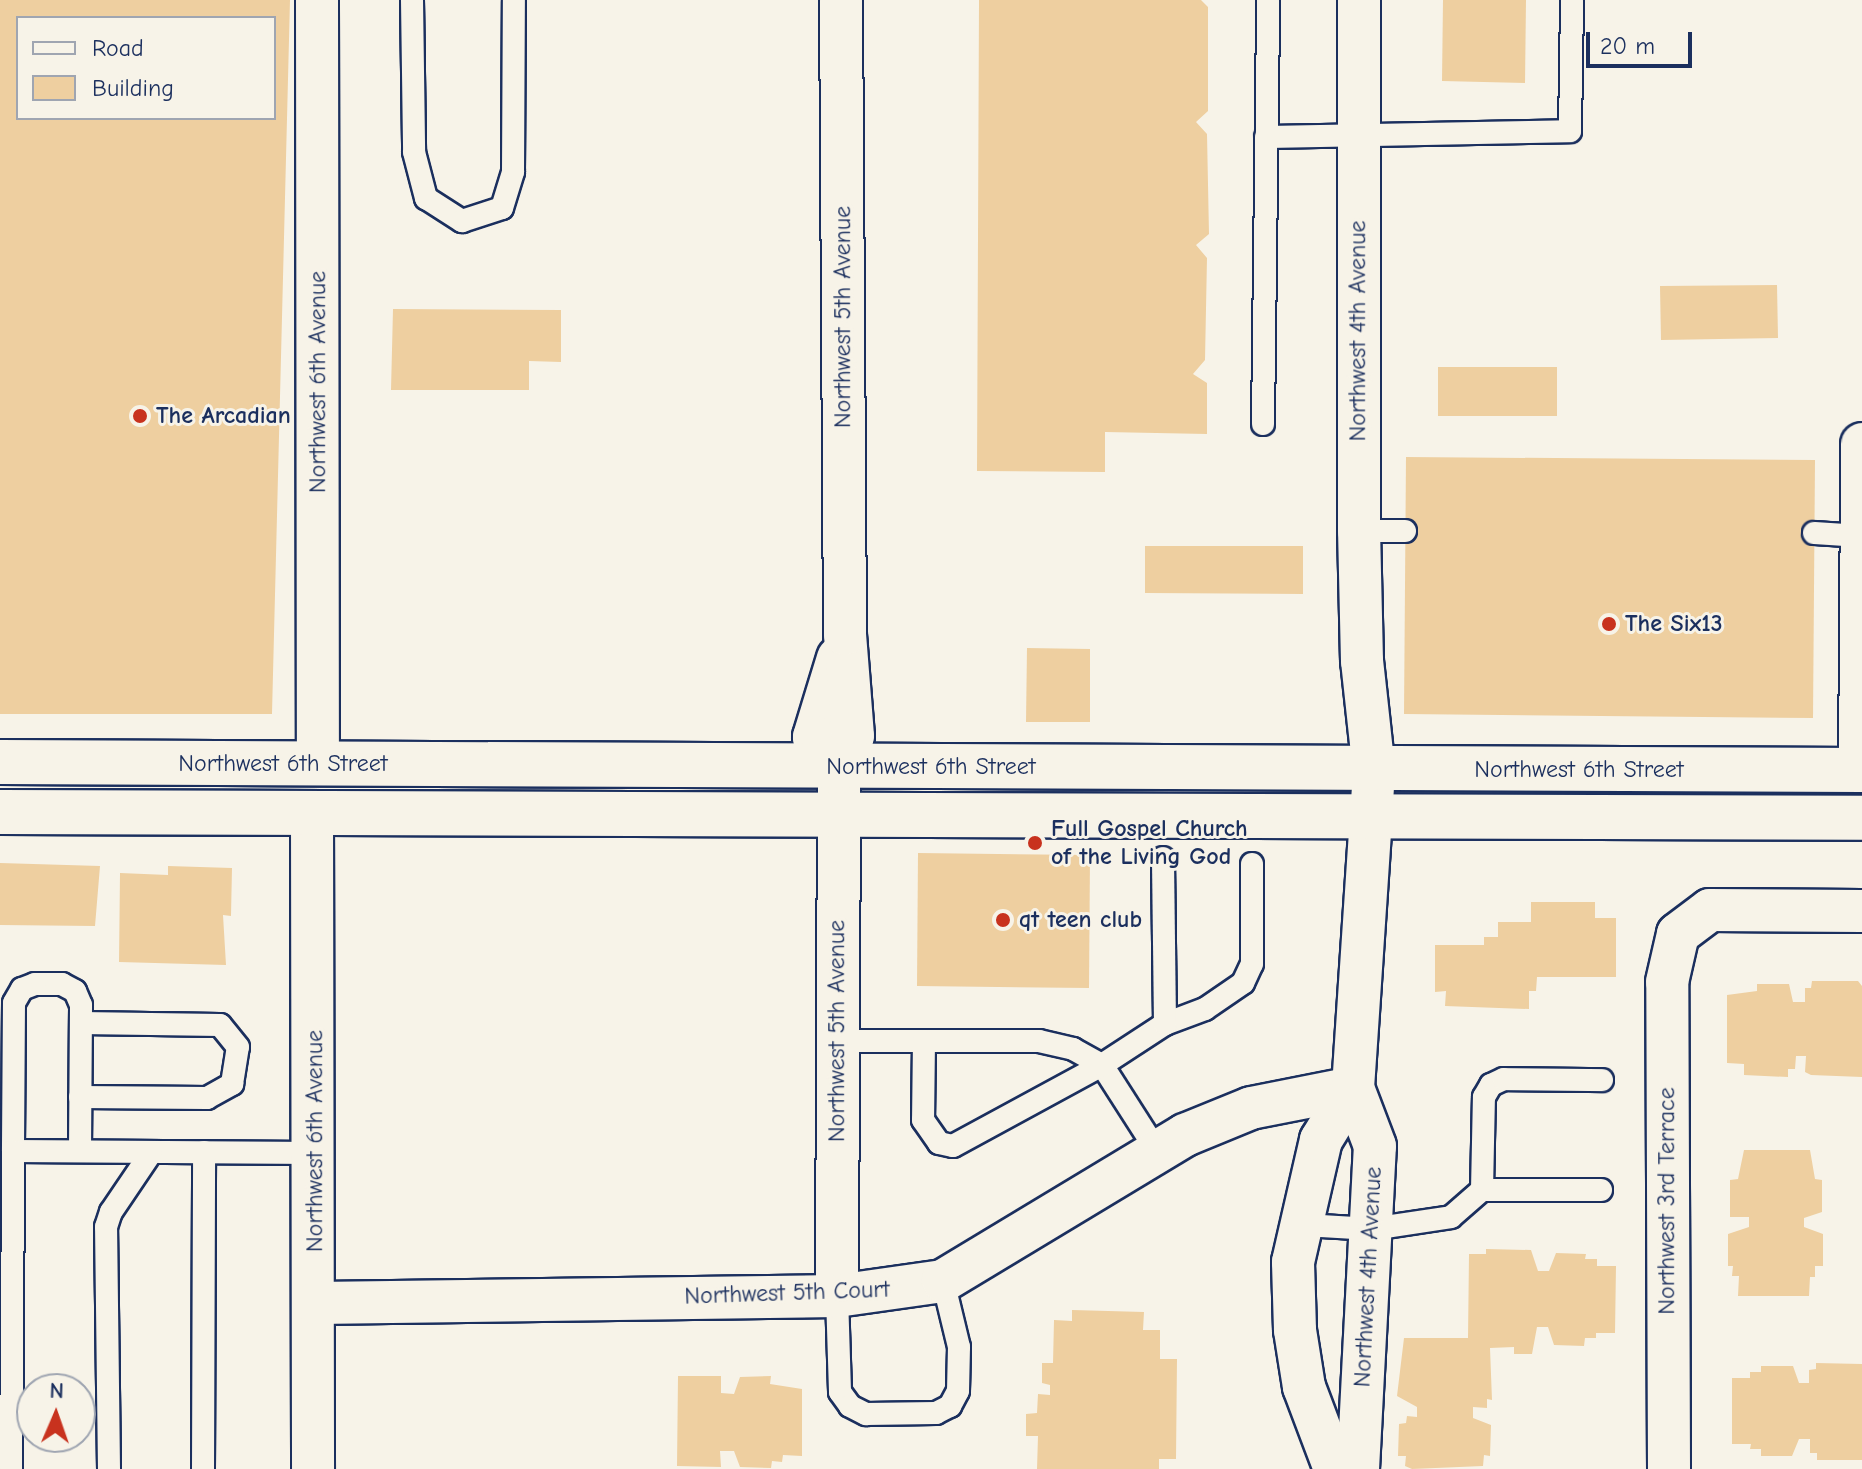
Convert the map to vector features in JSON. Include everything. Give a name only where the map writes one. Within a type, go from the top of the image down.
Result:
[{"type":"street","name":"Northwest 6th Avenue","points":[[317,0],[318,764]]},
{"type":"street","name":"Northwest 5th Avenue","points":[[837,1296],[839,767],[853,736],[845,634],[841,0]]},
{"type":"street","name":"Northwest 4th Avenue","points":[[1358,1469],[1375,1146],[1353,1088],[1374,771],[1362,661],[1359,531],[1359,0]]},
{"type":"street","points":[[1861,770],[1862,444]]},
{"type":"street","name":"Northwest 4th Avenue","points":[[1321,771],[1353,712],[1362,661]]},
{"type":"street","name":"Northwest 6th Street","points":[[0,762],[1321,771],[1861,770]]},
{"type":"street","name":"Northwest 6th Street","points":[[0,812],[840,816],[1372,814],[1862,818]]},
{"type":"street","name":"Northwest 6th Avenue","points":[[312,813],[316,1153],[313,1469]]},
{"type":"street","name":"Northwest 3rd Terrace","points":[[1669,1469],[1667,982],[1678,934],[1710,910],[1862,911]]},
{"type":"street","name":"Northwest 4th Avenue","points":[[1335,1469],[1304,1387],[1295,1330],[1293,1262],[1304,1225],[1321,1140],[1353,1088]]},
{"type":"street","name":"Northwest 5th Court","points":[[316,1303],[837,1296],[943,1281],[1157,1151],[1251,1108],[1353,1088]]},
{"type":"lane","points":[[412,0],[414,152],[426,198],[462,221],[502,208],[513,172],[514,0]]},
{"type":"lane","points":[[1263,424],[1268,0]]},
{"type":"lane","points":[[1266,137],[1358,138],[1570,131],[1572,0]]},
{"type":"lane","points":[[1359,531],[1405,531]]},
{"type":"lane","points":[[1814,533],[1861,536]]},
{"type":"lane","points":[[1163,858],[1165,1024]]},
{"type":"lane","points":[[924,1041],[923,1120],[939,1143],[953,1146],[1102,1065],[1165,1024],[1205,1009],[1243,983],[1252,964],[1252,864]]},
{"type":"lane","points":[[11,1469],[6,1391],[5,1182],[13,1151],[14,1003],[22,989],[35,984],[62,984],[75,991],[81,1023],[80,1151]]},
{"type":"lane","points":[[80,1097],[207,1098],[232,1084],[238,1047],[220,1025],[81,1023]]},
{"type":"lane","points":[[836,1041],[1039,1041],[1073,1049],[1102,1065],[1157,1151]]},
{"type":"lane","points":[[1482,1190],[1484,1097],[1491,1085],[1504,1079],[1602,1080]]},
{"type":"lane","points":[[13,1151],[316,1153]]},
{"type":"lane","points":[[203,1469],[204,1152]]},
{"type":"lane","points":[[109,1469],[106,1227],[111,1212],[151,1153]]},
{"type":"lane","points":[[1304,1225],[1372,1229],[1451,1217],[1482,1190],[1601,1190]]},
{"type":"lane","points":[[837,1296],[840,1392],[850,1406],[866,1414],[936,1413],[950,1406],[958,1391],[959,1347],[943,1281]]},
{"type":"building","name":"The Arcadian","points":[[0,0],[290,0],[272,714],[0,714]]},
{"type":"building","points":[[979,0],[1201,0],[1208,7],[1208,111],[1196,122],[1207,134],[1209,234],[1196,245],[1207,258],[1205,360],[1193,374],[1207,383],[1207,434],[1105,432],[1105,472],[977,471]]},
{"type":"building","points":[[1443,0],[1526,0],[1525,83],[1442,81]]},
{"type":"building","points":[[1777,285],[1778,338],[1661,340],[1660,286]]},
{"type":"building","points":[[393,309],[561,310],[561,362],[529,361],[529,390],[391,390]]},
{"type":"building","points":[[1438,367],[1557,367],[1557,416],[1438,416]]},
{"type":"building","name":"The Six13","points":[[1406,457],[1815,460],[1813,718],[1404,714]]},
{"type":"building","points":[[1145,546],[1303,546],[1303,594],[1145,593]]},
{"type":"building","points":[[1027,648],[1090,649],[1090,722],[1026,722]]},
{"type":"building","name":"qt teen club","points":[[918,853],[1090,855],[1089,988],[917,986]]},
{"type":"building","points":[[0,863],[100,866],[95,926],[0,925]]},
{"type":"building","points":[[168,866],[232,868],[231,916],[223,915],[226,965],[119,962],[120,873],[168,875]]},
{"type":"building","points":[[1531,902],[1595,902],[1595,918],[1616,918],[1616,977],[1537,977],[1536,991],[1529,991],[1529,1009],[1445,1006],[1446,991],[1435,992],[1435,945],[1484,945],[1484,937],[1498,937],[1498,922],[1531,922]]},
{"type":"building","points":[[1812,981],[1858,981],[1862,986],[1862,1077],[1811,1075],[1805,1072],[1806,1056],[1796,1056],[1795,1069],[1788,1069],[1788,1077],[1744,1075],[1744,1064],[1727,1063],[1727,995],[1757,991],[1757,984],[1789,984],[1793,1002],[1805,1002],[1805,988],[1811,988]]},
{"type":"building","points":[[1744,1150],[1810,1150],[1815,1179],[1822,1180],[1822,1212],[1804,1218],[1804,1227],[1823,1234],[1823,1266],[1815,1266],[1815,1277],[1810,1277],[1809,1296],[1738,1296],[1739,1276],[1732,1276],[1733,1266],[1728,1266],[1728,1234],[1749,1227],[1749,1217],[1730,1217],[1730,1180],[1738,1179]]},
{"type":"building","points":[[1486,1249],[1531,1250],[1538,1271],[1549,1271],[1556,1253],[1586,1254],[1585,1259],[1597,1259],[1597,1266],[1616,1266],[1615,1333],[1596,1333],[1596,1338],[1585,1338],[1584,1346],[1554,1345],[1548,1327],[1537,1327],[1532,1354],[1514,1354],[1514,1347],[1490,1348],[1492,1400],[1487,1399],[1487,1408],[1473,1407],[1473,1418],[1491,1425],[1490,1456],[1484,1455],[1483,1466],[1412,1469],[1405,1466],[1406,1456],[1398,1456],[1399,1424],[1406,1423],[1407,1416],[1417,1417],[1417,1407],[1397,1396],[1404,1338],[1468,1338],[1469,1254],[1486,1254]]},
{"type":"building","points":[[1072,1310],[1144,1312],[1143,1330],[1160,1330],[1160,1359],[1177,1359],[1176,1459],[1159,1459],[1159,1469],[1037,1469],[1038,1436],[1026,1436],[1026,1414],[1037,1413],[1038,1394],[1050,1395],[1050,1385],[1042,1383],[1042,1363],[1053,1363],[1054,1320],[1072,1321]]},
{"type":"building","points":[[1816,1363],[1862,1364],[1862,1460],[1817,1460],[1817,1453],[1810,1453],[1810,1439],[1799,1439],[1792,1456],[1761,1456],[1761,1449],[1750,1449],[1751,1444],[1732,1444],[1732,1378],[1750,1378],[1750,1372],[1761,1372],[1761,1366],[1793,1366],[1799,1383],[1809,1383],[1809,1370],[1816,1369]]},
{"type":"building","points":[[678,1376],[721,1376],[721,1393],[734,1394],[740,1377],[771,1376],[770,1384],[802,1389],[802,1456],[783,1455],[782,1462],[772,1461],[771,1468],[740,1467],[734,1451],[720,1451],[721,1467],[677,1466]]},
{"type":"place","name":"The Arcadian","points":[[140,416]]},
{"type":"place","name":"The Six13","points":[[1609,624]]},
{"type":"place","name":"Full Gospel Church of the Living God","points":[[1035,843]]},
{"type":"place","name":"qt teen club","points":[[1003,920]]}]
